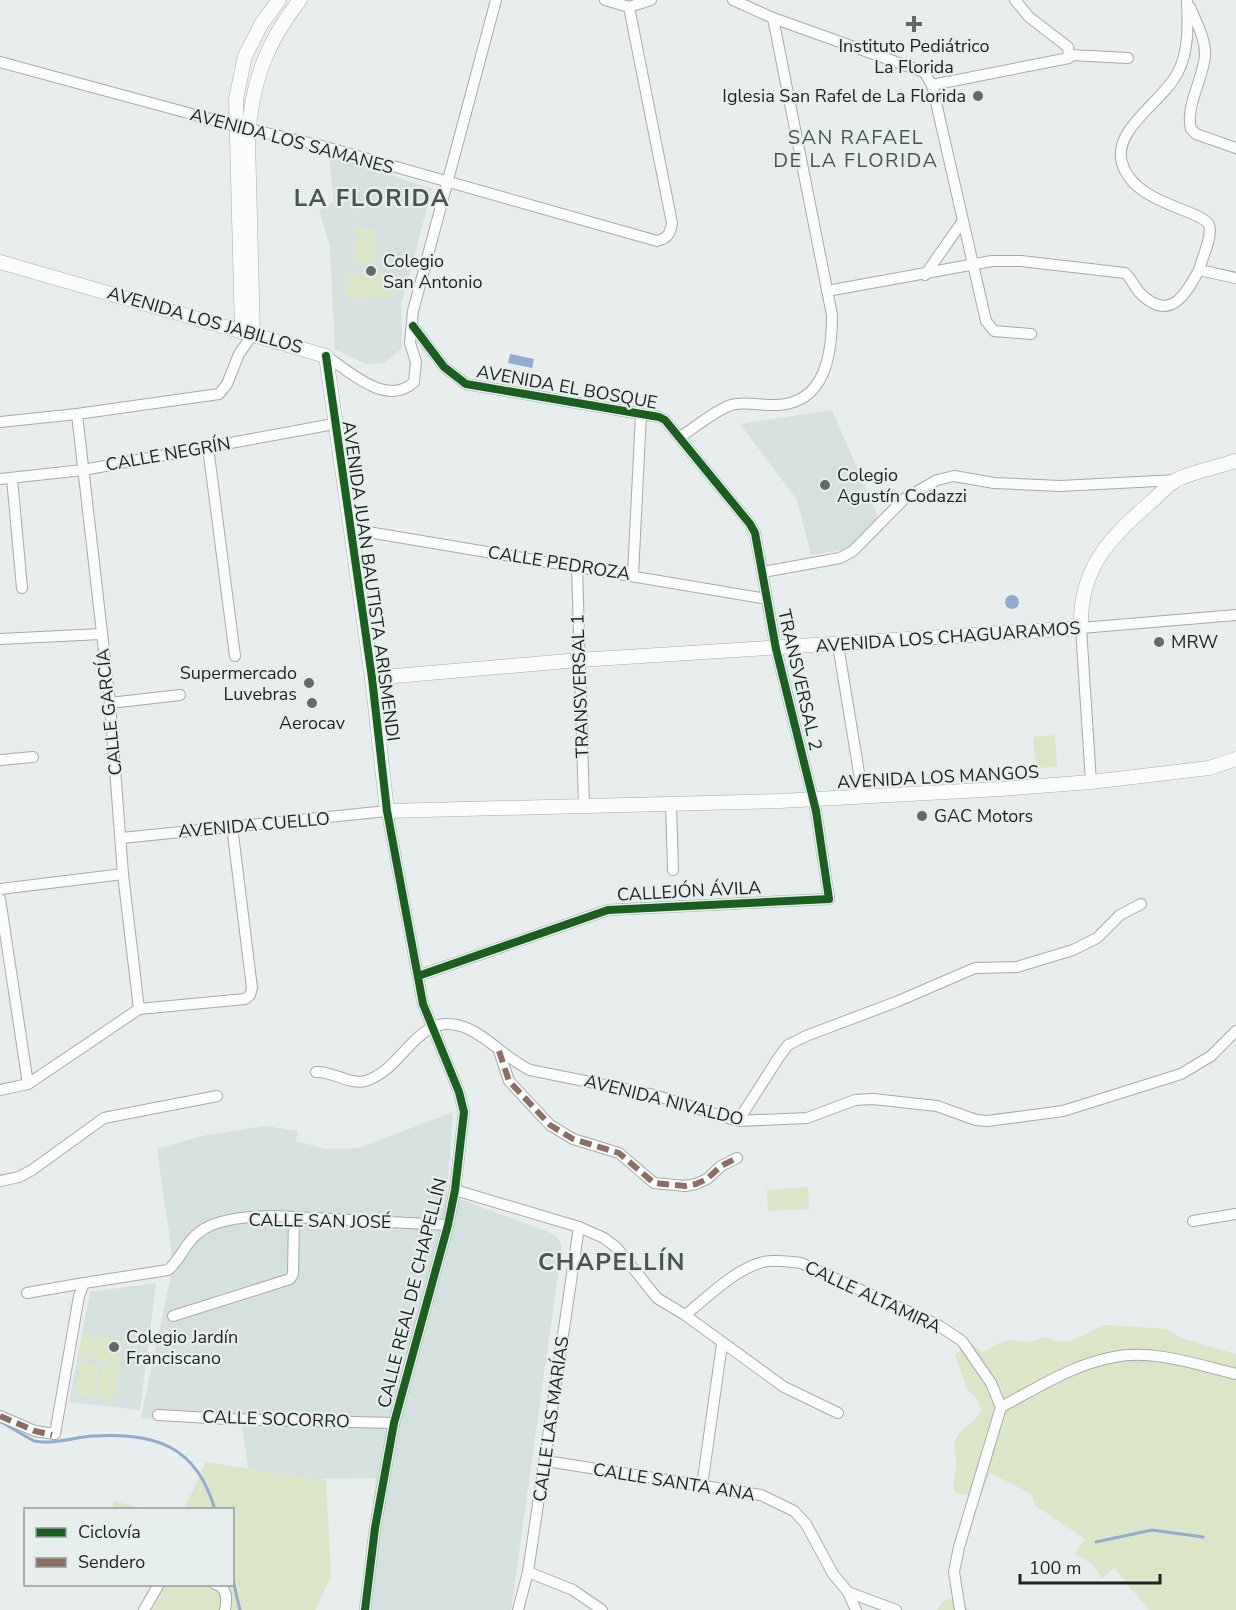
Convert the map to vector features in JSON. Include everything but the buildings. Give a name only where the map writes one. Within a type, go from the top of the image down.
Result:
[{"type":"street","points":[[0,422],[77,414],[219,393],[227,384],[247,333],[242,128],[236,99],[245,56],[262,23],[279,0]]},
{"type":"street","points":[[242,128],[250,111],[265,52],[300,0]]},
{"type":"street","points":[[412,326],[413,310],[496,0]]},
{"type":"street","points":[[605,0],[629,7],[651,0]]},
{"type":"street","points":[[733,0],[773,18],[924,72],[932,85],[988,326],[1003,333],[1031,334]]},
{"type":"street","points":[[932,85],[1022,66],[1066,61],[1070,55],[1068,47],[1029,17],[1015,0]]},
{"type":"street","points":[[827,291],[925,275],[974,264],[1021,261],[1125,273],[1139,291],[1156,304],[1172,305],[1185,295],[1199,270],[1210,232],[1208,224],[1203,218],[1168,206],[1144,191],[1125,170],[1121,153],[1122,141],[1128,131],[1178,74],[1184,58],[1187,0]]},
{"type":"street","points":[[1187,0],[1203,40],[1205,53],[1191,117],[1191,129],[1196,134],[1236,148]]},
{"type":"street","name":"AVENIDA LOS SAMANES","points":[[0,63],[242,128],[322,146],[644,238],[664,239],[670,233],[672,223],[629,7]]},
{"type":"street","points":[[680,437],[728,406],[780,405],[796,401],[814,388],[825,371],[832,345],[832,315],[773,18]]},
{"type":"street","points":[[1070,55],[1128,58]]},
{"type":"street","points":[[925,275],[962,222]]},
{"type":"street","name":"AVENIDA LOS JABILLOS","points":[[0,262],[326,356],[373,387],[394,390],[408,388],[414,382],[417,373],[410,343],[412,326]]},
{"type":"street","points":[[1199,270],[1236,278]]},
{"type":"street","name":"AVENIDA EL BOSQUE","points":[[412,326],[444,367],[466,384],[664,420],[750,524],[755,533],[762,572]]},
{"type":"street","name":"AVENIDA JUAN BAUTISTA ARISMENDI","points":[[326,356],[372,678],[387,811]]},
{"type":"street","name":"CALLE GARCÍA","points":[[77,414],[110,703],[123,874],[139,1009]]},
{"type":"street","points":[[633,575],[641,414]]},
{"type":"street","name":"CALLE NEGRÍN","points":[[0,479],[82,470],[334,424]]},
{"type":"street","points":[[208,447],[234,656]]},
{"type":"street","points":[[762,572],[846,554],[862,544],[904,499],[937,480],[954,476],[994,483],[1060,486],[1177,480],[1236,461]]},
{"type":"street","points":[[12,478],[22,588]]},
{"type":"street","points":[[1091,782],[1081,628],[1083,591],[1096,560],[1130,521],[1177,480]]},
{"type":"street","name":"CALLE PEDROZA","points":[[350,529],[767,599]]},
{"type":"street","name":"TRANSVERSAL 1","points":[[577,566],[585,806]]},
{"type":"street","name":"TRANSVERSAL 2","points":[[762,572],[776,649],[813,800],[829,899]]},
{"type":"street","name":"AVENIDA LOS CHAGUARAMOS","points":[[372,678],[579,660],[838,645],[1236,615]]},
{"type":"street","points":[[0,639],[101,634]]},
{"type":"street","points":[[838,645],[863,797]]},
{"type":"street","points":[[110,703],[180,695]]},
{"type":"street","points":[[0,760],[33,757]]},
{"type":"street","name":"AVENIDA LOS MANGOS","points":[[387,811],[863,797],[1091,782],[1209,768],[1236,759]]},
{"type":"street","points":[[671,803],[673,870]]},
{"type":"street","name":"AVENIDA CUELLO","points":[[122,838],[387,811]]},
{"type":"street","name":"CALLE REAL DE CHAPELLÍN","points":[[365,1610],[375,1528],[394,1423],[448,1225],[455,1190],[464,1112],[462,1101],[430,1027],[418,976],[387,811]]},
{"type":"street","points":[[0,1090],[28,1084],[139,1009],[245,999],[250,995],[252,988],[232,826]]},
{"type":"street","points":[[0,889],[123,874]]},
{"type":"street","points":[[0,899],[28,1084]]},
{"type":"street","name":"CALLEJÓN ÁVILA","points":[[418,976],[608,910],[829,899]]},
{"type":"street","points":[[738,1121],[788,1045],[975,968],[1017,967],[1080,947],[1097,938],[1120,915],[1141,904]]},
{"type":"street","name":"AVENIDA NIVALDO","points":[[430,1027],[446,1024],[466,1028],[499,1052],[530,1070],[654,1095],[738,1121],[807,1118],[855,1100],[873,1099],[937,1106],[975,1120],[1038,1116],[1063,1111],[1181,1074],[1211,1056],[1236,1031]]},
{"type":"street","points":[[316,1072],[326,1072],[354,1082],[371,1078],[394,1063],[430,1027]]},
{"type":"street","points":[[499,1052],[508,1081],[550,1125],[573,1139],[619,1153],[654,1183],[685,1186],[696,1184],[737,1158]]},
{"type":"street","points":[[0,1181],[19,1177],[32,1170],[104,1118],[217,1096]]},
{"type":"street","points":[[455,1190],[579,1227],[604,1238],[617,1248],[657,1298],[685,1314],[722,1344],[784,1387],[838,1413]]},
{"type":"street","points":[[1193,1221],[1236,1214]]},
{"type":"street","name":"CALLE SAN JOSÉ","points":[[27,1293],[168,1270],[197,1234],[209,1226],[251,1217],[448,1225]]},
{"type":"street","points":[[173,1316],[290,1279],[294,1218]]},
{"type":"street","name":"CALLE LAS MARÍAS","points":[[518,1610],[528,1572],[546,1461],[579,1227]]},
{"type":"street","name":"CALLE ALTAMIRA","points":[[685,1314],[750,1268],[764,1262],[801,1263],[938,1325],[962,1341],[985,1374],[1001,1407]]},
{"type":"street","points":[[0,1416],[35,1431],[52,1435],[56,1432],[79,1296],[84,1283]]},
{"type":"street","points":[[702,1486],[722,1344]]},
{"type":"street","points":[[960,1610],[954,1572],[959,1547],[1001,1407],[1077,1368],[1115,1356],[1146,1356],[1236,1374]]},
{"type":"street","name":"CALLE SOCORRO","points":[[158,1415],[394,1423]]},
{"type":"street","name":"CALLE SANTA ANA","points":[[546,1461],[761,1495],[794,1511],[806,1524],[833,1574],[848,1592],[856,1610]]},
{"type":"street","points":[[528,1572],[573,1590],[602,1610]]},
{"type":"street","points":[[144,1610],[158,1586]]},
{"type":"street","points":[[218,1586],[225,1591],[228,1598],[225,1610]]},
{"type":"street","points":[[848,1592],[896,1610]]},
{"type":"shaded area","name":"Colegio San Antonio","points":[[329,154],[432,189],[401,306],[402,348],[384,363],[367,364],[335,350],[330,246],[319,210],[334,202]]},
{"type":"shaded area","name":"Colegio Agustín Codazzi","points":[[832,410],[878,517],[848,549],[811,555],[797,500],[740,424]]},
{"type":"shaded area","points":[[453,1112],[447,1194],[551,1233],[557,1237],[562,1246],[511,1610],[359,1610],[376,1478],[250,1480],[242,1426],[141,1418],[171,1275],[171,1246],[157,1149],[206,1135],[266,1126],[298,1131],[296,1141],[325,1149],[359,1148]]},
{"type":"shaded area","name":"Colegio Jardín Franciscano","points":[[156,1283],[140,1410],[69,1402],[90,1292]]},
{"type":"green space","points":[[356,227],[375,228],[375,264],[355,263]]},
{"type":"green space","points":[[392,272],[393,297],[347,299],[346,275]]},
{"type":"green space","points":[[1055,735],[1057,767],[1036,768],[1033,737]]},
{"type":"green space","points":[[808,1187],[809,1209],[768,1211],[767,1190]]},
{"type":"green space","points":[[1105,1325],[1166,1329],[1181,1338],[1236,1354],[1236,1610],[1149,1610],[1114,1568],[1102,1578],[1092,1564],[1075,1554],[1085,1539],[1035,1505],[1031,1494],[990,1473],[982,1494],[960,1494],[955,1491],[954,1446],[960,1433],[981,1410],[979,1402],[967,1389],[955,1355],[970,1343],[983,1352],[1005,1340],[1029,1342],[1046,1337],[1055,1341],[1070,1341]]},
{"type":"green space","points":[[83,1333],[124,1341],[120,1365],[78,1356]]},
{"type":"green space","points":[[81,1362],[98,1365],[93,1398],[75,1395]]},
{"type":"green space","points":[[102,1365],[120,1368],[114,1401],[97,1398]]},
{"type":"green space","points":[[206,1462],[326,1480],[331,1577],[315,1610],[139,1610],[151,1586],[234,1586],[234,1508],[184,1508]]},
{"type":"green space","points":[[114,1501],[139,1508],[112,1508]]},
{"type":"green space","points":[[949,1599],[962,1601],[969,1610],[937,1610],[943,1601]]},
{"type":"water","points":[[510,354],[534,359],[532,368],[508,363]]},
{"type":"water","points":[[1012,595],[1017,597],[1019,602],[1017,607],[1012,609],[1007,607],[1005,602],[1007,597]]},
{"type":"waterway","points":[[1,1422],[34,1441],[42,1442],[115,1435],[154,1441],[185,1457],[207,1488],[214,1508]]},
{"type":"waterway","points":[[1096,1542],[1152,1530],[1203,1537]]},
{"type":"waterway","points":[[234,1584],[240,1610]]},
{"type":"marked path","points":[[499,1051],[509,1081],[550,1125],[573,1139],[619,1153],[654,1183],[685,1186],[696,1184],[707,1179],[721,1166],[737,1158]]},
{"type":"marked path","points":[[0,1416],[35,1431],[52,1435]]},
{"type":"cycle path","points":[[413,326],[444,367],[466,384],[659,417],[665,420],[750,524],[755,533],[776,649],[816,811],[829,899],[608,910],[418,976]]},
{"type":"cycle path","points":[[326,356],[372,678],[387,811],[423,1004],[459,1092],[464,1112],[455,1190],[448,1225],[394,1423],[375,1528],[365,1610]]},
{"type":"place","name":"Instituto Pediátrico La Florida","points":[[914,24]]},
{"type":"place","name":"Iglesia San Rafel de La Florida","points":[[978,96]]},
{"type":"place","name":"Colegio San Antonio","points":[[371,271]]},
{"type":"place","name":"Colegio Agustín Codazzi","points":[[825,485]]},
{"type":"place","name":"MRW","points":[[1159,642]]},
{"type":"place","name":"Supermercado Luvebras","points":[[309,683]]},
{"type":"place","name":"Aerocav","points":[[312,703]]},
{"type":"place","name":"GAC Motors","points":[[922,816]]},
{"type":"place","name":"Colegio Jardín Franciscano","points":[[114,1347]]},
{"type":"district","name":"SAN RAFAEL DE LA FLORIDA","points":[[856,148]]},
{"type":"district","name":"LA FLORIDA","points":[[372,198]]},
{"type":"district","name":"CHAPELLÍN","points":[[612,1262]]}]
